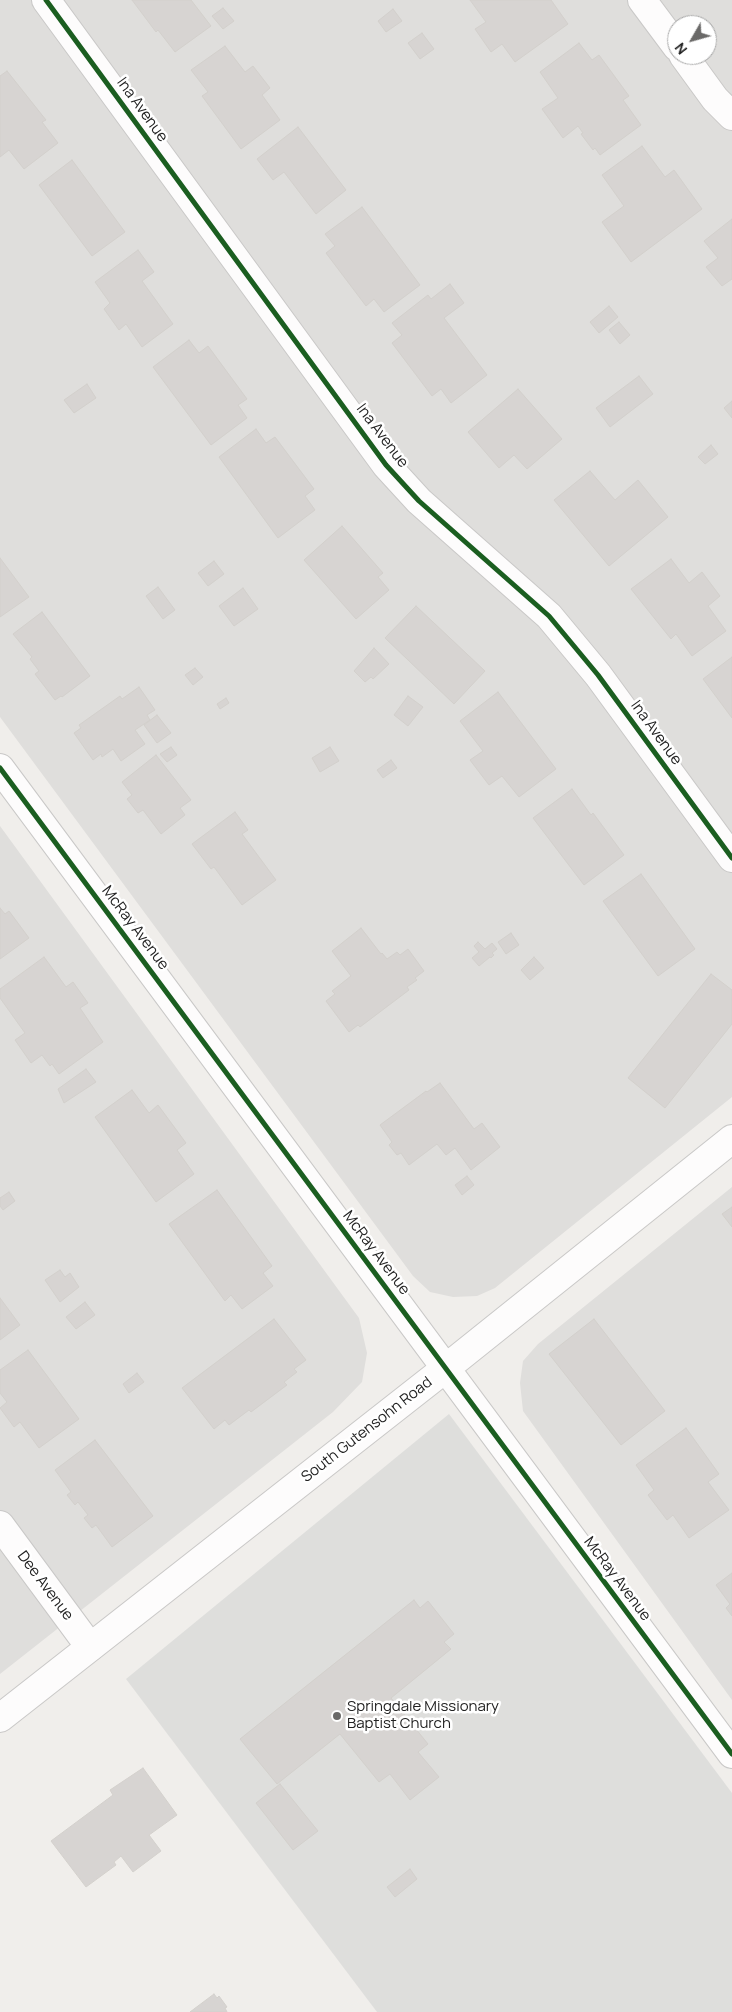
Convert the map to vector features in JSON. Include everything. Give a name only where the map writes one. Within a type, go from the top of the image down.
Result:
[{"type":"street","name":"Ina Avenue","points":[[46,0],[386,465],[419,502],[548,616],[598,675],[732,858]]},
{"type":"street","points":[[642,0],[667,34]]},
{"type":"street","points":[[690,65],[715,99],[732,116]]},
{"type":"street","name":"McRay Avenue","points":[[0,768],[732,1754]]},
{"type":"street","name":"South Gutensohn Road","points":[[0,1718],[446,1368],[732,1139]]},
{"type":"street","name":"Dee Avenue","points":[[0,1526],[90,1647]]},
{"type":"shaded area","points":[[0,0],[732,0],[732,1097],[495,1288],[477,1296],[453,1297],[430,1292],[413,1276],[0,717]]},
{"type":"shaded area","points":[[0,826],[359,1318],[367,1353],[362,1382],[333,1412],[0,1674]]},
{"type":"shaded area","points":[[732,1187],[732,1700],[523,1411],[520,1383],[523,1361],[538,1344]]},
{"type":"shaded area","points":[[449,1414],[732,1793],[732,2012],[377,2012],[126,1679]]},
{"type":"building","points":[[132,0],[191,0],[211,26],[175,52],[158,30],[156,32]]},
{"type":"building","points":[[470,0],[551,0],[568,24],[515,62],[502,44],[491,52],[475,29],[486,22]]},
{"type":"building","points":[[223,8],[234,21],[223,29],[212,16]]},
{"type":"building","points":[[393,9],[402,21],[386,32],[378,21]]},
{"type":"building","points":[[422,33],[434,49],[420,59],[408,43]]},
{"type":"building","points":[[579,43],[592,60],[599,55],[629,96],[623,100],[641,125],[600,155],[595,148],[593,150],[581,134],[583,133],[578,126],[563,138],[542,109],[558,98],[540,72]]},
{"type":"building","points":[[225,46],[245,72],[253,66],[270,88],[262,95],[280,120],[241,149],[202,96],[208,92],[191,70]]},
{"type":"building","points":[[7,71],[46,120],[42,122],[58,143],[24,169],[9,150],[0,157],[0,76]]},
{"type":"building","points":[[298,127],[346,190],[316,214],[284,172],[273,180],[257,159]]},
{"type":"building","points":[[642,146],[665,177],[674,170],[702,209],[631,262],[602,222],[624,206],[602,175]]},
{"type":"building","points":[[72,160],[125,232],[92,256],[39,185]]},
{"type":"building","points":[[362,207],[420,285],[384,312],[374,299],[366,306],[326,253],[335,246],[325,234]]},
{"type":"building","points":[[732,219],[732,279],[722,286],[706,267],[718,258],[704,241]]},
{"type":"building","points":[[138,250],[154,272],[142,281],[173,324],[142,347],[126,324],[119,330],[104,309],[110,303],[95,282]]},
{"type":"building","points":[[450,284],[464,303],[444,318],[487,375],[451,403],[441,389],[432,396],[392,343],[402,335],[392,323],[428,295],[431,299]]},
{"type":"building","points":[[609,306],[618,317],[599,333],[590,322]]},
{"type":"building","points":[[619,322],[630,335],[620,344],[609,330]]},
{"type":"building","points":[[189,340],[199,353],[208,346],[247,399],[238,405],[247,418],[211,445],[153,367]]},
{"type":"building","points":[[639,376],[653,394],[610,427],[596,408]]},
{"type":"building","points":[[87,384],[96,398],[74,413],[64,400]]},
{"type":"building","points":[[518,389],[562,439],[527,469],[514,455],[499,468],[468,432]]},
{"type":"building","points":[[732,401],[732,418],[724,408]]},
{"type":"building","points":[[256,429],[266,443],[275,437],[314,489],[305,496],[315,510],[278,538],[219,457]]},
{"type":"building","points":[[711,445],[718,454],[705,464],[698,457]]},
{"type":"building","points":[[590,471],[615,500],[638,480],[668,517],[609,566],[554,500]]},
{"type":"building","points":[[342,526],[383,573],[378,577],[389,590],[356,619],[304,560]]},
{"type":"building","points":[[0,558],[29,597],[0,617]]},
{"type":"building","points":[[671,559],[689,583],[702,572],[720,596],[708,606],[726,631],[692,656],[676,634],[671,639],[631,589]]},
{"type":"building","points":[[214,561],[224,574],[208,586],[198,573]]},
{"type":"building","points":[[158,587],[175,610],[163,619],[146,596]]},
{"type":"building","points":[[243,588],[258,609],[234,626],[219,606]]},
{"type":"building","points":[[416,606],[485,671],[454,704],[385,638]]},
{"type":"building","points":[[42,612],[90,676],[55,700],[35,674],[39,671],[30,659],[32,657],[13,634]]},
{"type":"building","points":[[374,648],[389,664],[373,679],[371,677],[365,682],[354,671]]},
{"type":"building","points":[[732,657],[732,718],[703,679]]},
{"type":"building","points":[[195,668],[203,677],[193,685],[185,675]]},
{"type":"building","points":[[139,687],[155,710],[147,715],[150,720],[135,730],[145,744],[121,761],[113,749],[102,757],[101,754],[93,760],[74,733],[81,728],[79,725],[120,696],[122,699]]},
{"type":"building","points":[[498,692],[556,769],[519,797],[502,776],[489,785],[470,760],[483,751],[460,721]]},
{"type":"building","points":[[408,696],[423,707],[408,726],[394,715]]},
{"type":"building","points":[[226,698],[229,703],[220,709],[217,704]]},
{"type":"building","points":[[157,715],[171,733],[157,743],[144,725]]},
{"type":"building","points":[[171,747],[177,755],[167,762],[160,754]]},
{"type":"building","points":[[330,747],[339,761],[320,772],[312,758]]},
{"type":"building","points":[[156,755],[191,800],[180,808],[185,815],[161,834],[143,810],[138,813],[127,799],[132,795],[122,782]]},
{"type":"building","points":[[391,760],[397,768],[383,778],[377,770]]},
{"type":"building","points":[[572,789],[591,815],[593,813],[624,855],[584,885],[533,818]]},
{"type":"building","points":[[235,812],[248,830],[242,834],[276,880],[242,905],[214,867],[211,869],[192,844]]},
{"type":"building","points":[[641,874],[695,949],[658,976],[603,901]]},
{"type":"building","points":[[0,908],[5,914],[9,911],[29,938],[0,959]]},
{"type":"building","points":[[361,928],[387,959],[397,952],[400,955],[408,949],[424,971],[415,978],[417,980],[407,987],[409,990],[360,1027],[358,1025],[349,1032],[326,1001],[335,994],[332,991],[351,976],[332,951]]},
{"type":"building","points":[[511,933],[519,945],[506,954],[498,942]]},
{"type":"building","points":[[478,942],[485,949],[492,943],[497,949],[492,953],[494,955],[491,958],[479,966],[472,958],[479,952],[474,946]]},
{"type":"building","points":[[44,957],[66,987],[73,982],[88,1003],[80,1008],[103,1042],[59,1074],[42,1055],[31,1063],[15,1040],[25,1033],[0,998],[0,989]]},
{"type":"building","points":[[534,957],[544,968],[530,980],[521,970]]},
{"type":"building","points":[[711,974],[732,990],[732,1024],[665,1108],[628,1078]]},
{"type":"building","points":[[86,1069],[96,1082],[64,1103],[58,1089]]},
{"type":"building","points":[[440,1083],[474,1129],[482,1123],[500,1147],[471,1170],[455,1148],[446,1155],[437,1144],[409,1165],[401,1153],[397,1155],[389,1145],[392,1142],[380,1125]]},
{"type":"building","points":[[132,1090],[149,1113],[158,1105],[186,1143],[177,1150],[194,1174],[156,1202],[95,1117]]},
{"type":"building","points":[[467,1176],[474,1185],[462,1195],[455,1185]]},
{"type":"building","points":[[217,1190],[272,1266],[263,1273],[273,1286],[242,1309],[231,1295],[225,1301],[169,1224]]},
{"type":"building","points":[[9,1192],[15,1201],[3,1210],[0,1206],[0,1198]]},
{"type":"building","points":[[732,1207],[732,1227],[722,1214]]},
{"type":"building","points":[[60,1270],[65,1277],[70,1273],[79,1287],[60,1302],[45,1280]]},
{"type":"building","points":[[0,1298],[20,1325],[0,1340]]},
{"type":"building","points":[[85,1302],[95,1315],[76,1329],[66,1317]]},
{"type":"building","points":[[274,1319],[306,1360],[294,1369],[297,1372],[284,1382],[287,1385],[251,1412],[249,1410],[229,1425],[225,1420],[214,1429],[182,1388]]},
{"type":"building","points":[[594,1319],[665,1411],[621,1445],[549,1354]]},
{"type":"building","points":[[28,1350],[79,1419],[39,1448],[20,1422],[14,1427],[0,1408],[7,1402],[0,1393],[0,1370]]},
{"type":"building","points":[[137,1373],[144,1382],[129,1393],[123,1384]]},
{"type":"building","points":[[686,1428],[719,1474],[708,1482],[729,1510],[689,1538],[673,1515],[667,1520],[648,1495],[654,1490],[636,1465]]},
{"type":"building","points":[[95,1440],[153,1516],[112,1547],[96,1525],[92,1528],[84,1518],[88,1515],[78,1502],[75,1505],[67,1495],[71,1492],[55,1470]]},
{"type":"building","points":[[732,1573],[732,1616],[726,1608],[730,1604],[716,1585]]},
{"type":"building","name":"Springdale Missionary Baptist Church","points":[[414,1600],[420,1608],[428,1601],[454,1634],[444,1642],[451,1649],[391,1698],[428,1744],[418,1752],[439,1777],[410,1800],[390,1774],[379,1782],[340,1734],[277,1784],[240,1739]]},
{"type":"building","points":[[143,1768],[177,1815],[149,1835],[161,1851],[133,1872],[121,1856],[114,1862],[116,1865],[86,1887],[51,1841],[113,1795],[110,1790]]},
{"type":"building","points":[[280,1784],[318,1831],[293,1850],[256,1803]]},
{"type":"building","points":[[410,1869],[417,1879],[395,1897],[387,1887]]},
{"type":"building","points":[[214,1994],[217,1998],[219,1996],[227,2007],[225,2008],[227,2012],[190,2012]]},
{"type":"cycle path","points":[[46,0],[386,465],[419,501],[549,616],[598,675],[732,858]]},
{"type":"cycle path","points":[[0,768],[732,1754]]},
{"type":"place","name":"Springdale Missionary Baptist Church","points":[[337,1716]]}]
